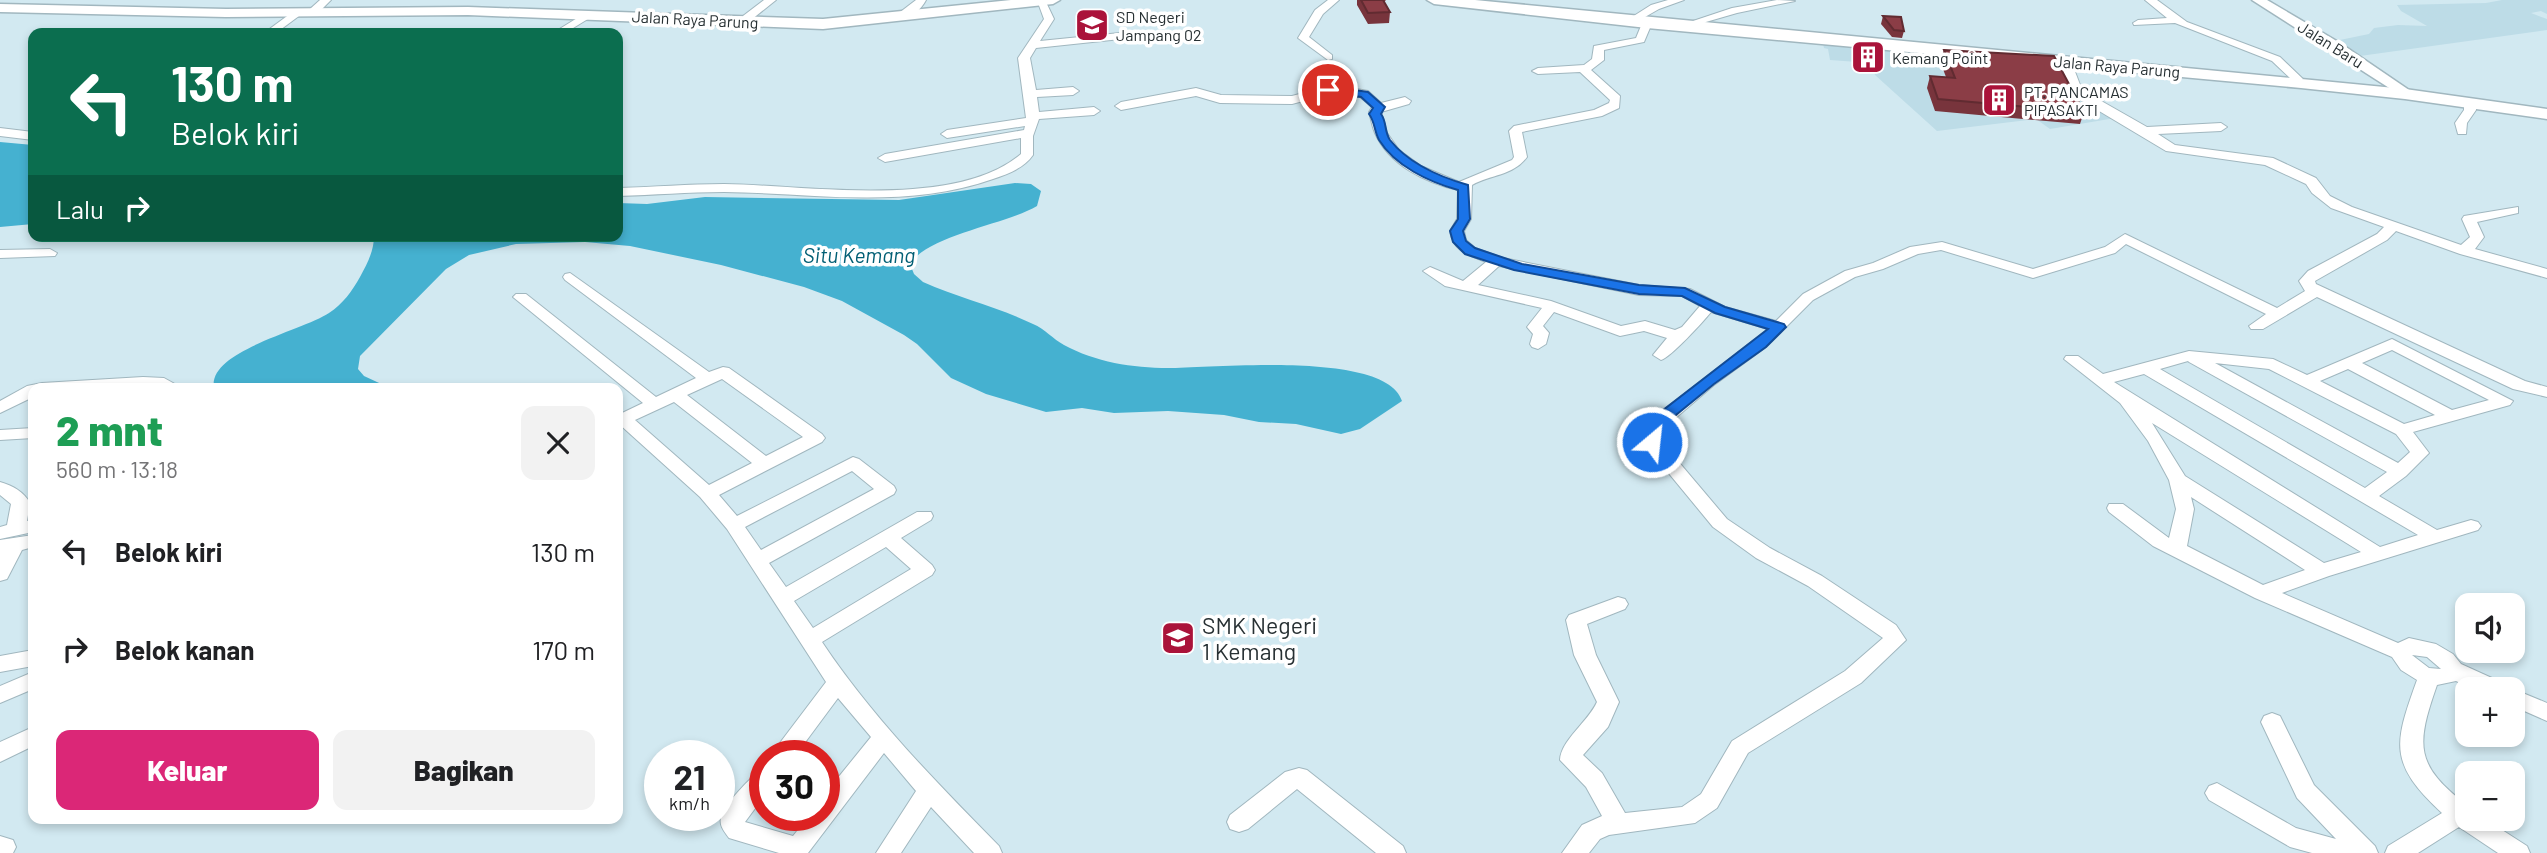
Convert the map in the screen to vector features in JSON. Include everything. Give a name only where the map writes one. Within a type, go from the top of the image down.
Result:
[{"type":"highway","name":"Jalan Raya Parung","points":[[1434,0],[2301,83],[2547,112]]},
{"type":"highway","name":"Jalan Raya Parung","points":[[1455,0],[1641,21],[1692,23],[2297,79],[2402,90],[2547,112]]},
{"type":"highway","name":"Jalan Raya Parung","points":[[312,8],[591,14],[823,24],[1042,1]]},
{"type":"highway","name":"Jalan Raya Parung","points":[[0,7],[479,9],[827,22],[997,2],[1042,1]]},
{"type":"main road","name":"Jalan Baru","points":[[2258,0],[2402,90]]},
{"type":"street","points":[[747,18],[771,0]]},
{"type":"street","points":[[903,15],[918,6],[921,0],[930,7],[941,10]]},
{"type":"street","points":[[1328,57],[1303,38],[1319,12],[1334,0]]},
{"type":"street","points":[[1538,71],[1587,68],[1598,60],[1598,48],[1640,40],[1641,21],[1656,7],[1679,0]]},
{"type":"street","points":[[2150,0],[2178,20],[2210,35],[2276,59],[2297,79]]},
{"type":"street","points":[[885,158],[1027,135],[1031,132],[1032,94],[1024,58],[1049,19],[1042,1]]},
{"type":"street","points":[[1692,23],[1735,10],[1790,1]]},
{"type":"street","points":[[278,28],[312,8]]},
{"type":"street","points":[[567,28],[591,14]]},
{"type":"street","points":[[2138,23],[2178,20]]},
{"type":"street","points":[[2184,38],[2210,35]]},
{"type":"street","points":[[1033,46],[1130,36]]},
{"type":"street","points":[[2065,61],[2073,89],[2171,148],[2268,161],[2291,169],[2311,181],[2316,191],[2327,200],[2465,251],[2547,274]]},
{"type":"street","points":[[1587,68],[1585,72],[1616,99],[1615,105],[1598,113],[1515,131],[1521,157],[1519,161],[1510,167],[1469,180],[1464,187],[1464,219],[1457,231],[1459,242],[1470,251],[1496,261],[1639,290],[1685,292],[1720,310],[1779,327]]},
{"type":"street","points":[[1121,106],[1196,92],[1220,99],[1292,100],[1334,89],[1364,94],[1379,107]]},
{"type":"street","points":[[1032,94],[1073,91]]},
{"type":"street","points":[[1405,101],[1379,107],[1375,114],[1386,142],[1403,159],[1436,180],[1464,187]]},
{"type":"street","points":[[2462,131],[2461,122],[2470,110],[2470,103]]},
{"type":"street","points":[[947,134],[1033,118],[1094,111]]},
{"type":"street","points":[[2146,131],[2221,127]]},
{"type":"street","points":[[0,132],[28,135]]},
{"type":"street","points":[[623,192],[724,188],[771,192],[925,192],[986,177],[1020,162],[1027,155],[1027,135]]},
{"type":"street","points":[[2465,251],[2477,237],[2469,219],[2513,210]]},
{"type":"street","points":[[2394,225],[2382,237],[2313,274],[2308,284],[2316,291],[2546,393]]},
{"type":"street","points":[[1574,853],[1591,832],[1605,825],[1687,816],[1709,801],[1740,747],[1853,677],[1895,640],[1889,630],[1720,523],[1652,442],[1649,432],[1708,381],[1760,344],[1808,297],[1850,274],[1878,266],[1914,250],[1942,246],[2033,274],[2110,250],[2125,238],[2278,314]]},
{"type":"street","points":[[0,254],[50,253]]},
{"type":"street","points":[[1466,286],[1496,261]]},
{"type":"street","points":[[1430,271],[1450,283],[1550,307],[1620,331],[1645,326],[1677,336]]},
{"type":"street","points":[[570,277],[707,379]]},
{"type":"street","points":[[2257,326],[2316,291]]},
{"type":"street","points":[[521,297],[654,404]]},
{"type":"street","points":[[1661,355],[1677,336],[1688,330],[1709,304]]},
{"type":"street","points":[[1538,344],[1541,333],[1535,327],[1550,307]]},
{"type":"street","points":[[2307,381],[2396,341],[2504,401],[2447,415],[2402,430]]},
{"type":"street","points":[[2189,356],[2400,472]]},
{"type":"street","points":[[2102,380],[2189,356],[2273,364],[2402,430],[2420,453],[2400,472],[2366,496]]},
{"type":"street","points":[[2072,359],[2126,399],[2378,554]]},
{"type":"street","points":[[2349,363],[2447,415]]},
{"type":"street","points":[[2144,367],[2435,537]]},
{"type":"street","points":[[707,493],[816,438],[723,372],[623,419],[707,493],[734,525],[838,683],[981,850]]},
{"type":"street","points":[[126,383],[161,383]]},
{"type":"street","points":[[0,408],[28,393]]},
{"type":"street","points":[[675,394],[764,464]]},
{"type":"street","points":[[2126,399],[2156,440],[2178,480],[2185,509],[2177,547]]},
{"type":"street","points":[[0,435],[28,433]]},
{"type":"street","points":[[734,525],[853,463],[887,490],[758,559]]},
{"type":"street","points":[[2178,480],[2322,571]]},
{"type":"street","points":[[0,488],[14,495],[21,503],[16,537],[0,574]]},
{"type":"street","points":[[2116,508],[2160,541],[2177,547],[2262,593],[2400,652],[2406,663],[2429,676],[2446,677],[2453,670]]},
{"type":"street","points":[[783,598],[924,516]]},
{"type":"street","points":[[2262,593],[2322,571],[2471,526]]},
{"type":"street","points":[[810,639],[925,570],[887,537]]},
{"type":"street","points":[[1618,604],[1576,620],[1585,655],[1608,702],[1601,721],[1572,752],[1572,760],[1594,780],[1619,824]]},
{"type":"street","points":[[2400,652],[2409,646],[2427,648],[2445,658],[2453,670],[2468,677]]},
{"type":"street","points":[[0,664],[28,659]]},
{"type":"street","points":[[2429,676],[2410,740],[2418,772],[2455,811]]},
{"type":"street","points":[[0,695],[28,682]]},
{"type":"street","points":[[794,740],[838,683]]},
{"type":"street","points":[[2525,702],[2547,712]]},
{"type":"street","points":[[2272,722],[2305,791],[2366,853]]},
{"type":"street","points":[[840,792],[883,738]]},
{"type":"street","points":[[0,753],[28,739]]},
{"type":"street","points":[[1239,822],[1299,777],[1394,853]]},
{"type":"street","points":[[888,853],[929,790]]},
{"type":"street","points":[[2217,793],[2290,837],[2352,853]]},
{"type":"street","points":[[749,798],[733,817],[733,825],[738,831],[795,851],[810,831]]},
{"type":"street","points":[[2397,853],[2455,817]]},
{"type":"street","points":[[2484,831],[2518,853]]},
{"type":"shaded area","points":[[2502,0],[2547,0],[2547,14],[2541,11],[2531,13],[2547,19],[2547,30],[2360,56],[2335,41],[2369,34],[2374,28],[2427,26],[2401,11],[2397,5],[2486,3]]},
{"type":"shaded area","points":[[1822,39],[2074,63],[2075,80],[2082,93],[2127,116],[2050,129],[2036,119],[1937,131],[1875,75],[1871,63],[1830,60]]},
{"type":"water","points":[[0,142],[28,145],[28,224],[0,227]]},
{"type":"water","name":"Situ Kemang","points":[[1015,183],[1031,184],[1041,191],[1037,206],[933,245],[910,264],[914,274],[923,282],[1033,324],[1076,351],[1101,360],[1155,368],[1296,365],[1333,368],[1365,374],[1389,385],[1402,401],[1360,429],[1341,434],[1296,424],[1259,422],[1224,415],[1168,411],[1114,413],[1082,408],[1046,412],[986,394],[951,378],[917,344],[842,301],[804,287],[721,265],[630,246],[585,242],[623,242],[623,203],[647,204],[705,197],[899,200]]},
{"type":"water","name":"Situ Kemang","points":[[374,242],[585,242],[516,244],[469,255],[446,269],[360,356],[358,369],[364,376],[379,383],[215,383],[216,375],[225,363],[240,353],[316,320],[339,306],[357,282]]},
{"type":"building","points":[[1361,0],[1383,0],[1390,12],[1368,13]]},
{"type":"building","points":[[1883,16],[1901,17],[1904,31],[1894,30]]},
{"type":"building","name":"PT. PANCAMAS PIPASAKTI","points":[[1944,50],[2054,56],[2084,112],[1938,99],[1930,76],[1955,78]]},
{"type":"place","name":"SD Negeri Jampang 02","points":[[1092,25]]},
{"type":"place","name":"Kemang Point","points":[[1868,57]]},
{"type":"place","name":"PT. PANCAMAS PIPASAKTI","points":[[1999,100]]},
{"type":"place","name":"SMK Negeri 1 Kemang","points":[[1178,638]]},
{"type":"route","points":[[1328,90],[1364,94],[1379,107],[1375,114],[1379,119],[1380,131],[1386,142],[1403,159],[1436,180],[1464,187],[1464,219],[1457,231],[1459,242],[1470,251],[1519,267],[1639,290],[1685,292],[1720,310],[1779,327],[1655,425],[1649,432],[1652,442]]}]
